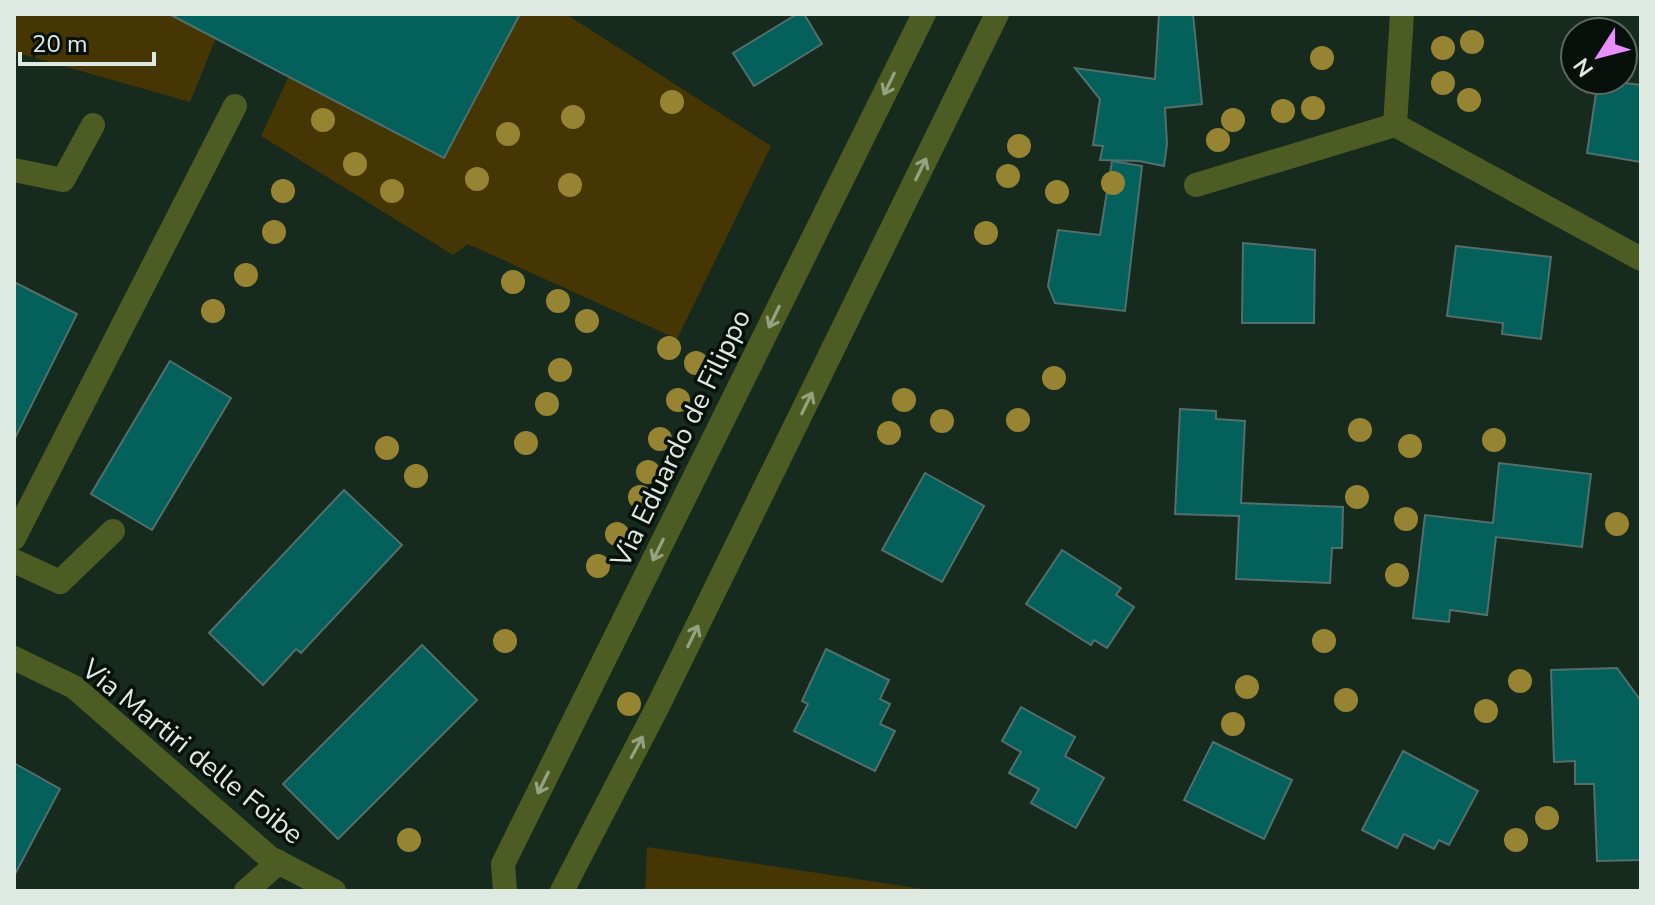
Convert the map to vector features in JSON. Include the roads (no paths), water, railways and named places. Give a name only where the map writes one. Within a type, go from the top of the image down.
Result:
[{"type":"street","name":"Via Eduardo de Filippo","points":[[505,891],[503,864],[924,14]]},
{"type":"street","points":[[562,891],[658,706],[997,14]]},
{"type":"street","points":[[1395,125],[1402,14]]},
{"type":"street","points":[[14,538],[235,106]]},
{"type":"street","points":[[14,170],[63,180],[93,125]]},
{"type":"street","points":[[1196,185],[1395,125],[1641,259]]},
{"type":"street","points":[[14,561],[60,582],[113,531]]},
{"type":"street","name":"Via Martiri delle Foibe","points":[[14,658],[74,687],[270,858],[334,891]]},
{"type":"street","points":[[246,891],[279,862]]}]
